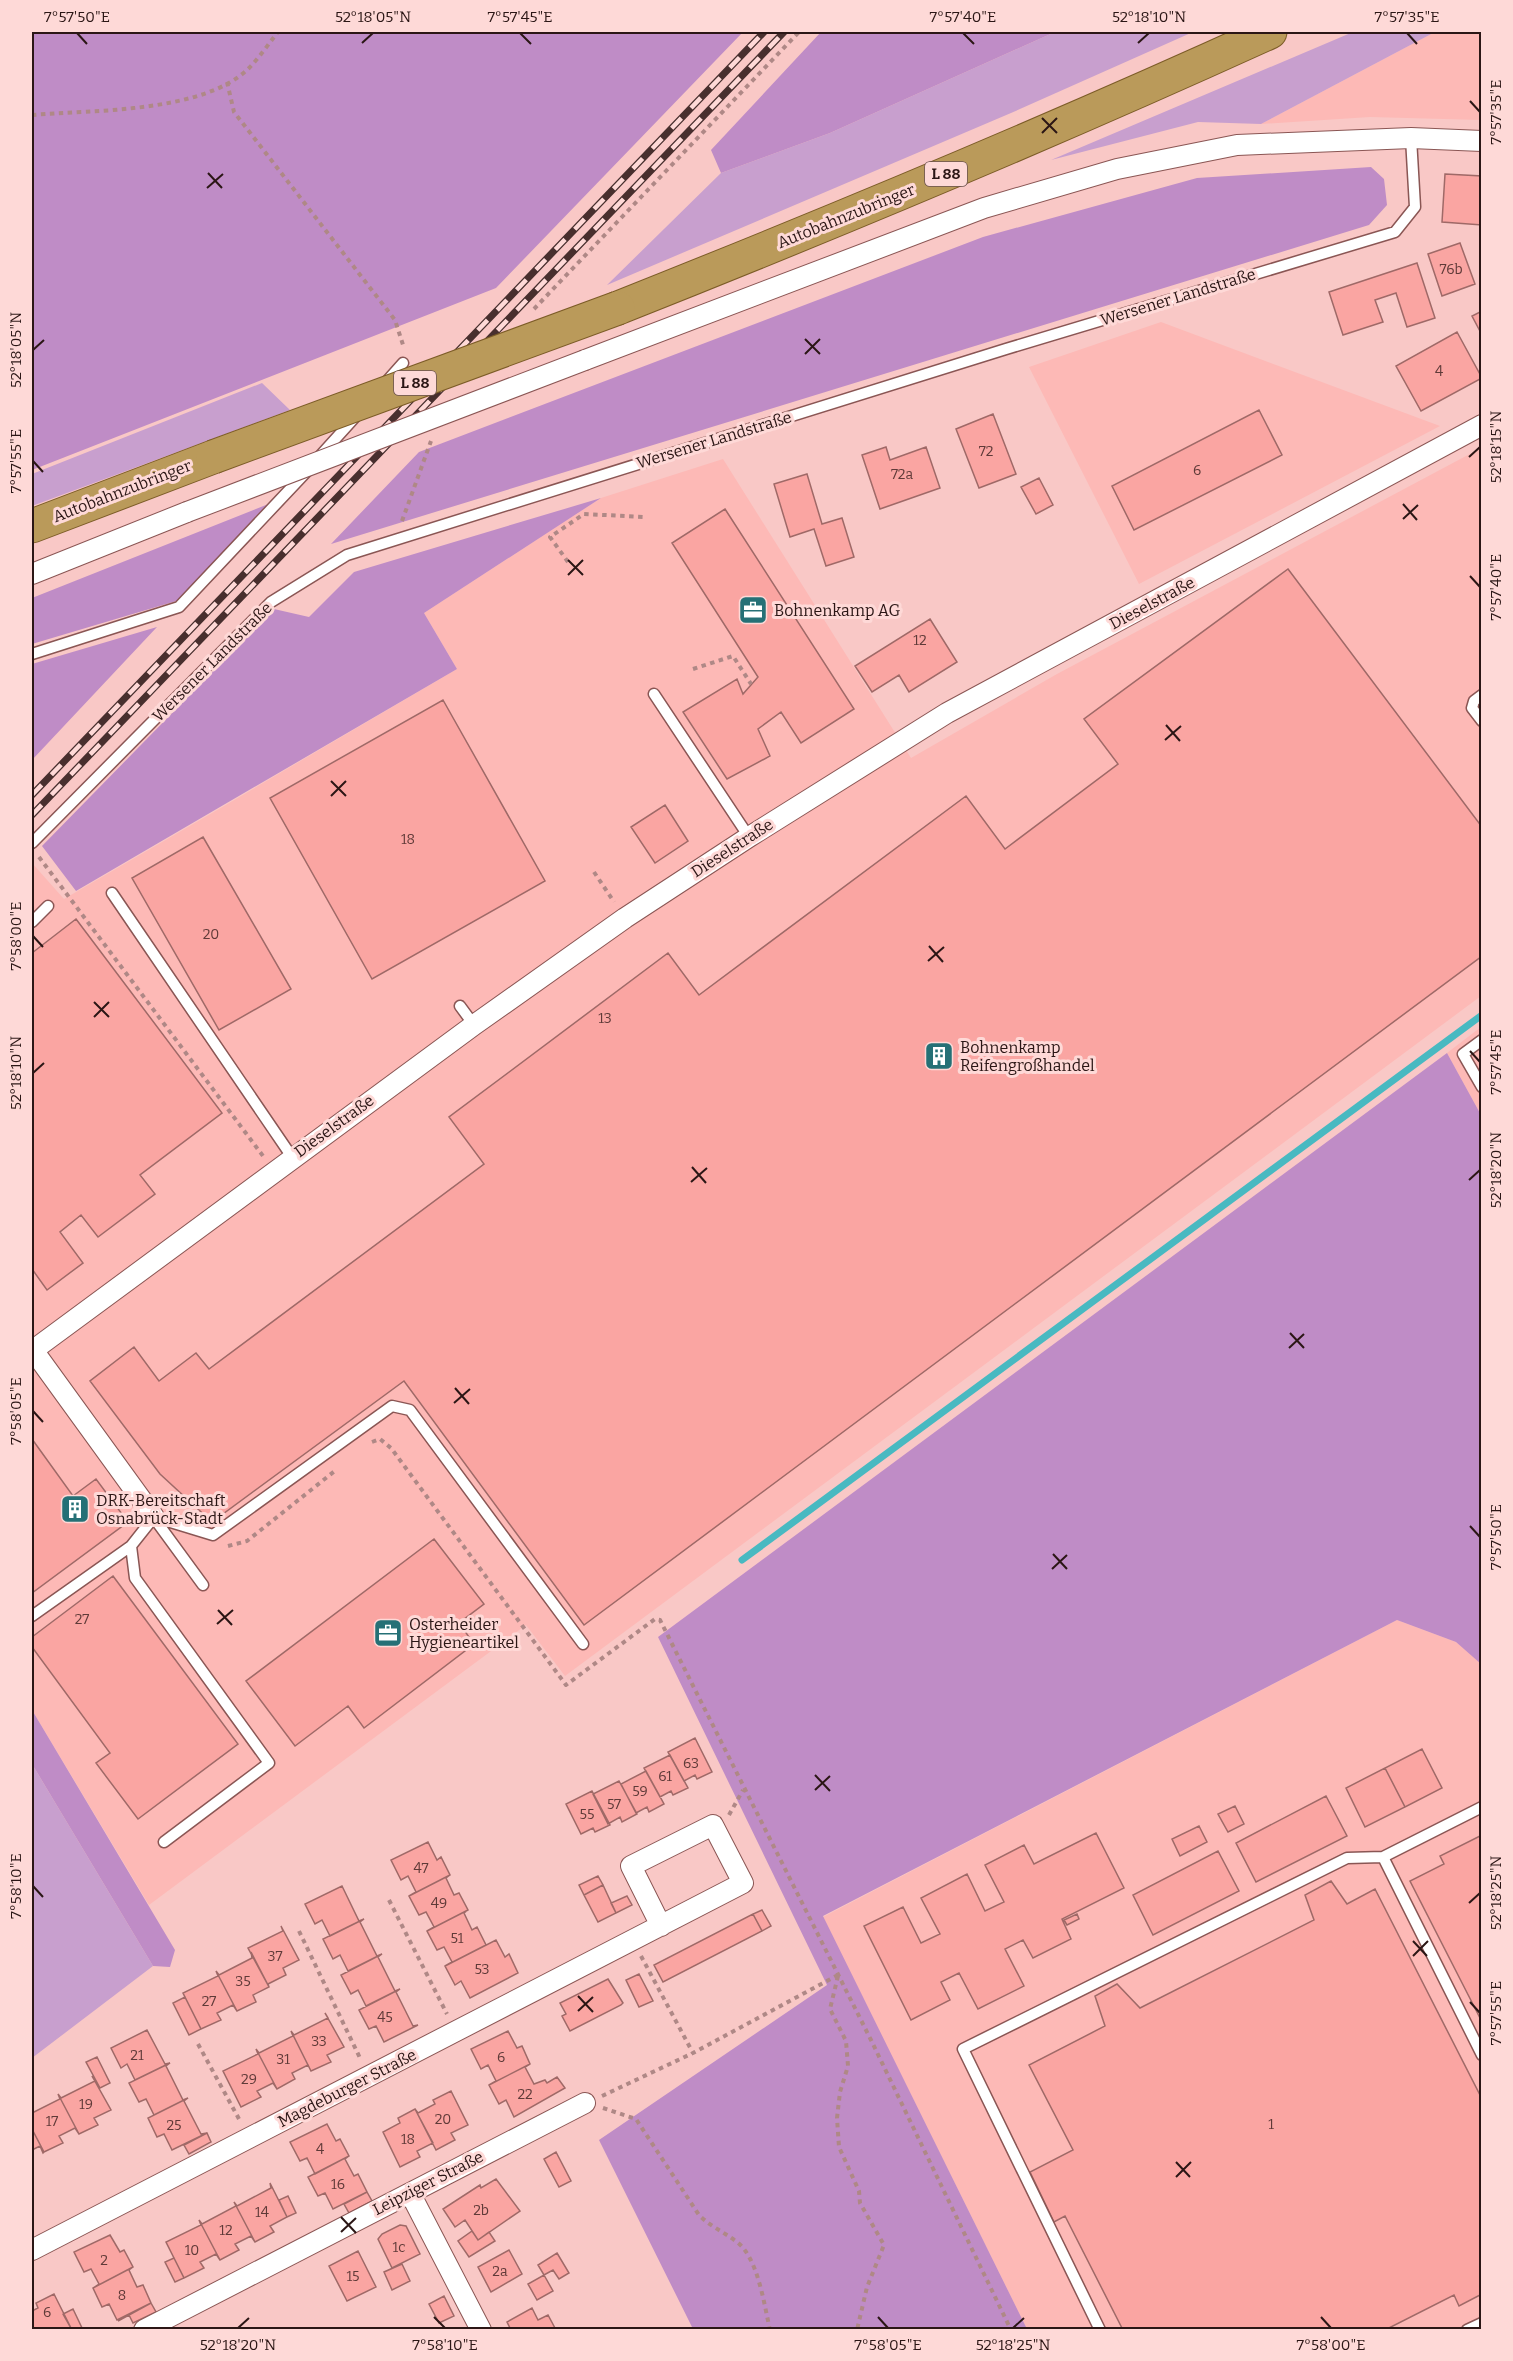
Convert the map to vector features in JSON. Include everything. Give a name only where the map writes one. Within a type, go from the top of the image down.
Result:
[{"type":"highway","name":"Autobahnzubringer","points":[[32,526],[618,308],[909,190],[1140,91],[1270,32]]},
{"type":"street","points":[[32,574],[187,512],[984,208],[1117,170],[1237,145],[1411,138],[1482,141]]},
{"type":"street","name":"Dieselstraße","points":[[154,1517],[32,1350],[474,1025],[624,918],[749,837],[947,713],[1479,432]]},
{"type":"street","name":"Magdeburger Straße","points":[[32,2250],[633,1941],[743,1883],[713,1826],[631,1866],[661,1926]]},
{"type":"street","name":"Leipziger Straße","points":[[144,2330],[585,2103]]},
{"type":"street","points":[[410,2193],[481,2330]]},
{"type":"lane","name":"Wersener Landstraße","points":[[32,843],[271,602],[347,555],[994,352],[1395,232],[1414,207],[1411,138]]},
{"type":"lane","points":[[32,654],[179,607],[267,516],[403,363]]},
{"type":"lane","points":[[654,694],[749,837]]},
{"type":"lane","points":[[1482,695],[1474,701],[1472,708],[1482,721]]},
{"type":"lane","points":[[112,893],[292,1157]]},
{"type":"lane","points":[[32,922],[48,906]]},
{"type":"lane","points":[[460,1006],[474,1025]]},
{"type":"lane","points":[[1482,1040],[1463,1054],[1482,1087]]},
{"type":"lane","points":[[154,1517],[213,1535],[392,1406],[410,1410],[583,1644]]},
{"type":"lane","points":[[32,1616],[130,1546],[154,1517]]},
{"type":"lane","points":[[154,1517],[203,1585]]},
{"type":"lane","points":[[130,1546],[135,1578],[269,1763],[164,1842]]},
{"type":"lane","points":[[1100,2330],[963,2049],[1347,1858],[1383,1857],[1482,1807]]},
{"type":"lane","points":[[1383,1857],[1482,2055]]},
{"type":"lane","points":[[1467,2330],[1482,2323]]},
{"type":"path","points":[[32,115],[152,105],[204,95],[248,69],[278,32]]},
{"type":"path","points":[[548,293],[799,32]]},
{"type":"path","points":[[227,82],[234,112],[395,320],[405,347],[403,363]]},
{"type":"path","points":[[568,562],[550,537],[584,514],[645,517]]},
{"type":"path","points":[[693,669],[733,656],[751,684]]},
{"type":"path","points":[[38,855],[274,1171]]},
{"type":"path","points":[[594,872],[612,899]]},
{"type":"path","points":[[369,1443],[380,1440],[391,1448],[566,1685],[655,1619],[660,1620],[838,1975],[1011,2330]]},
{"type":"path","points":[[226,1546],[247,1541],[343,1464]]},
{"type":"path","points":[[389,1900],[456,2032]]},
{"type":"path","points":[[299,1931],[369,2077]]},
{"type":"path","points":[[633,1941],[693,2053]]},
{"type":"path","points":[[585,2103],[693,2053],[838,1975]]},
{"type":"path","points":[[838,1975],[830,2009],[846,2041],[848,2066],[839,2101],[839,2147],[859,2191],[860,2203],[884,2245],[867,2287],[857,2330]]},
{"type":"path","points":[[198,2043],[249,2138]]},
{"type":"path","points":[[585,2103],[615,2110],[636,2119],[699,2215],[711,2228],[738,2243],[751,2258],[770,2330]]},
{"type":"shaded area","points":[[32,32],[743,32],[496,288],[32,470]]},
{"type":"shaded area","points":[[821,32],[1055,32],[830,133],[721,173],[711,150]]},
{"type":"shaded area","points":[[1055,32],[1193,32],[1011,113],[607,285],[721,173],[830,133]]},
{"type":"shaded area","points":[[1353,32],[1435,32],[1261,124],[1198,122],[1051,160]]},
{"type":"shaded area","points":[[1435,32],[1481,32],[1481,120],[1370,117],[1261,124]]},
{"type":"shaded area","points":[[1371,167],[1384,179],[1387,205],[1369,225],[331,544],[419,452],[983,237],[1197,178]]},
{"type":"shaded area","points":[[1161,322],[1440,426],[1139,584],[1029,367]]},
{"type":"shaded area","points":[[262,383],[290,410],[32,506],[32,474]]},
{"type":"shaded area","points":[[1481,448],[1481,996],[565,1676],[526,1625],[149,1905],[32,1710],[32,863],[64,899],[212,813],[457,669],[424,613],[601,498],[723,459],[911,758],[1057,674]]},
{"type":"shaded area","points":[[601,498],[424,613],[457,669],[76,891],[42,846],[274,609],[309,617],[354,572]]},
{"type":"shaded area","points":[[276,501],[183,599],[32,644],[32,598]]},
{"type":"shaded area","points":[[157,627],[32,760],[32,664]]},
{"type":"shaded area","points":[[1481,1027],[1481,1115],[1447,1053]]},
{"type":"shaded area","points":[[1447,1053],[1481,1115],[1481,1664],[1456,1642],[1397,1620],[823,1916],[1027,2329],[693,2329],[599,2140],[827,1985],[658,1637]]},
{"type":"shaded area","points":[[1397,1620],[1456,1642],[1482,1664],[1481,2329],[1027,2329],[823,1917]]},
{"type":"shaded area","points":[[32,1710],[175,1950],[170,1967],[153,1966],[32,1764]]},
{"type":"shaded area","points":[[32,1764],[153,1966],[32,2058]]},
{"type":"building","points":[[1445,174],[1482,176],[1482,225],[1442,222]]},
{"type":"building","points":[[1460,243],[1475,284],[1442,296],[1428,254]]},
{"type":"building","points":[[1417,263],[1435,318],[1407,327],[1396,293],[1375,300],[1383,322],[1343,335],[1329,292]]},
{"type":"building","points":[[1482,311],[1482,335],[1472,316]]},
{"type":"building","points":[[1457,332],[1482,378],[1421,411],[1396,366]]},
{"type":"building","points":[[1259,410],[1282,455],[1134,530],[1112,486]]},
{"type":"building","points":[[993,414],[1016,474],[979,488],[956,429]]},
{"type":"building","points":[[886,447],[890,460],[926,447],[940,488],[880,509],[862,455]]},
{"type":"building","points":[[807,474],[822,524],[842,518],[854,557],[826,566],[814,529],[790,537],[774,484]]},
{"type":"building","points":[[1039,478],[1053,505],[1036,514],[1021,487]]},
{"type":"building","name":"Bohnenkamp AG","points":[[725,509],[854,709],[801,743],[781,712],[758,729],[770,756],[727,779],[683,712],[737,679],[743,694],[758,677],[672,543]]},
{"type":"building","name":"Bohnenkamp Reifengroßhandel","points":[[1288,569],[1482,827],[1482,956],[584,1625],[404,1381],[212,1522],[160,1474],[90,1381],[134,1347],[159,1381],[196,1353],[209,1369],[484,1164],[449,1117],[668,953],[699,995],[966,796],[1005,849],[1118,764],[1084,719]]},
{"type":"building","points":[[930,619],[957,662],[909,692],[899,675],[872,692],[855,666]]},
{"type":"building","points":[[443,700],[545,881],[372,979],[270,798]]},
{"type":"building","points":[[665,805],[688,841],[655,863],[631,827]]},
{"type":"building","points":[[203,837],[291,989],[219,1030],[132,878]]},
{"type":"building","points":[[76,919],[222,1113],[140,1175],[155,1194],[98,1237],[81,1215],[60,1232],[83,1263],[47,1290],[32,1269],[32,953]]},
{"type":"building","name":"DRK-Bereitschaft Osnabrück-Stadt","points":[[32,1439],[73,1496],[96,1479],[128,1522],[32,1593]]},
{"type":"building","name":"Osterheider Hygieneartikel","points":[[434,1539],[484,1604],[459,1623],[474,1644],[364,1728],[348,1706],[295,1746],[246,1681]]},
{"type":"building","points":[[113,1576],[238,1744],[138,1819],[96,1763],[110,1753],[32,1647],[32,1637]]},
{"type":"building","points":[[695,1738],[712,1772],[697,1779],[695,1775],[684,1781],[668,1752]]},
{"type":"building","points":[[1422,1749],[1442,1788],[1405,1807],[1385,1768]]},
{"type":"building","points":[[670,1755],[688,1788],[673,1795],[671,1791],[660,1797],[644,1768]]},
{"type":"building","points":[[1385,1768],[1405,1807],[1365,1827],[1346,1788]]},
{"type":"building","points":[[646,1771],[664,1804],[649,1812],[647,1807],[636,1813],[621,1784]]},
{"type":"building","points":[[619,1781],[637,1814],[622,1822],[620,1817],[608,1824],[593,1794]]},
{"type":"building","points":[[592,1791],[610,1825],[595,1832],[593,1828],[581,1834],[566,1804]]},
{"type":"building","points":[[1326,1796],[1347,1836],[1256,1882],[1236,1843]]},
{"type":"building","points":[[1235,1806],[1244,1824],[1228,1832],[1218,1814]]},
{"type":"building","points":[[1199,1826],[1207,1842],[1180,1856],[1172,1839]]},
{"type":"building","points":[[1096,1833],[1124,1888],[1062,1919],[1071,1939],[1033,1958],[1023,1940],[1005,1949],[1024,1986],[978,2009],[959,1973],[941,1982],[950,2000],[911,2020],[864,1926],[903,1907],[921,1943],[940,1934],[921,1898],[967,1874],[985,1911],[1004,1902],[985,1865],[1024,1845],[1034,1864]]},
{"type":"building","points":[[1482,1835],[1482,2022],[1410,1881],[1444,1864],[1440,1856]]},
{"type":"building","points":[[428,1842],[437,1860],[441,1857],[450,1875],[409,1896],[416,1892],[408,1876],[401,1880],[391,1860]]},
{"type":"building","points":[[1218,1851],[1239,1891],[1153,1935],[1133,1895]]},
{"type":"building","points":[[450,1875],[446,1878],[454,1895],[459,1893],[468,1910],[427,1931],[434,1927],[426,1912],[419,1915],[409,1896]]},
{"type":"building","points":[[598,1876],[603,1885],[584,1895],[579,1885]]},
{"type":"building","points":[[1331,1881],[1347,1904],[1375,1889],[1482,2099],[1482,2294],[1459,2306],[1454,2295],[1385,2330],[1123,2330],[1065,2216],[1054,2222],[1030,2172],[1073,2150],[1029,2065],[1105,2026],[1095,1996],[1117,1984],[1140,2008],[1314,1920],[1305,1895]]},
{"type":"building","points":[[603,1885],[616,1913],[598,1922],[584,1895]]},
{"type":"building","points":[[342,1886],[359,1921],[364,1919],[330,1936],[322,1920],[315,1924],[305,1904]]},
{"type":"building","points":[[627,1896],[632,1905],[616,1913],[611,1903]]},
{"type":"building","points":[[468,1910],[464,1913],[472,1930],[477,1927],[486,1945],[445,1966],[452,1962],[444,1947],[437,1950],[427,1931]]},
{"type":"building","points":[[762,1910],[771,1926],[762,1931],[753,1914]]},
{"type":"building","points":[[753,1914],[762,1931],[663,1982],[654,1965]]},
{"type":"building","points":[[1077,1914],[1079,1919],[1067,1925],[1064,1920]]},
{"type":"building","points":[[364,1919],[360,1922],[377,1956],[382,1954],[348,1971],[340,1955],[333,1959],[323,1939]]},
{"type":"building","points":[[281,1926],[299,1960],[283,1968],[286,1975],[268,1984],[269,1987],[248,1948],[283,1931]]},
{"type":"building","points":[[496,1940],[505,1957],[509,1954],[518,1973],[470,1998],[461,1981],[455,1985],[445,1966]]},
{"type":"building","points":[[251,1952],[269,1987],[253,1995],[256,2002],[237,2011],[216,1971],[219,1975],[252,1958]]},
{"type":"building","points":[[382,1954],[378,1957],[395,1991],[400,1989],[366,2006],[358,1990],[351,1994],[341,1975]]},
{"type":"building","points":[[216,1971],[237,2011],[233,2005],[217,2013],[221,2020],[201,2029],[183,1993],[218,1976]]},
{"type":"building","points":[[639,1974],[653,2001],[639,2007],[626,1980]]},
{"type":"building","points":[[608,1979],[623,2003],[570,2031],[562,2016],[566,2014],[560,2003]]},
{"type":"building","points":[[400,1989],[396,1992],[413,2026],[418,2025],[384,2042],[376,2026],[369,2029],[359,2010]]},
{"type":"building","points":[[185,1997],[201,2029],[189,2035],[173,2003]]},
{"type":"building","points":[[328,2018],[344,2047],[327,2055],[331,2062],[311,2071],[291,2031],[294,2035]]},
{"type":"building","points":[[147,2030],[165,2064],[170,2063],[135,2080],[127,2064],[121,2068],[111,2048]]},
{"type":"building","points":[[291,2031],[308,2065],[292,2073],[295,2079],[277,2089],[256,2049],[259,2053],[293,2036]]},
{"type":"building","points":[[508,2031],[517,2048],[522,2046],[530,2064],[489,2085],[496,2081],[488,2065],[481,2069],[471,2049]]},
{"type":"building","points":[[256,2049],[277,2089],[273,2083],[257,2091],[261,2097],[241,2107],[223,2071],[258,2054]]},
{"type":"building","points":[[97,2057],[110,2083],[100,2088],[86,2062]]},
{"type":"building","points":[[170,2063],[166,2066],[183,2100],[188,2098],[154,2115],[146,2099],[139,2102],[129,2083]]},
{"type":"building","points":[[530,2064],[525,2067],[534,2084],[545,2080],[547,2083],[557,2077],[565,2088],[514,2117],[506,2100],[499,2104],[489,2085]]},
{"type":"building","points":[[95,2081],[111,2110],[94,2118],[98,2125],[79,2134],[58,2094],[61,2098]]},
{"type":"building","points":[[451,2091],[468,2125],[451,2133],[455,2140],[436,2150],[415,2109],[418,2113],[435,2104],[433,2100]]},
{"type":"building","points":[[58,2094],[79,2134],[75,2128],[59,2136],[63,2143],[44,2152],[32,2129],[32,2113],[60,2099]]},
{"type":"building","points":[[188,2098],[184,2101],[201,2134],[207,2133],[172,2150],[164,2134],[157,2137],[148,2118]]},
{"type":"building","points":[[415,2109],[433,2143],[417,2151],[420,2157],[400,2167],[383,2132],[400,2123],[398,2118]]},
{"type":"building","points":[[327,2124],[336,2141],[340,2139],[349,2156],[315,2174],[307,2158],[300,2161],[290,2142]]},
{"type":"building","points":[[32,2129],[44,2152],[43,2153],[40,2146],[32,2150]]},
{"type":"building","points":[[207,2133],[211,2142],[189,2154],[184,2145]]},
{"type":"building","points":[[556,2152],[571,2181],[559,2187],[544,2159]]},
{"type":"building","points":[[349,2156],[345,2159],[354,2176],[358,2174],[367,2192],[333,2209],[325,2193],[318,2196],[308,2177]]},
{"type":"building","points":[[496,2179],[520,2211],[478,2240],[465,2220],[455,2227],[443,2209],[480,2185],[481,2188]]},
{"type":"building","points":[[270,2183],[287,2217],[270,2226],[274,2232],[255,2242],[234,2202],[237,2206],[271,2188]]},
{"type":"building","points":[[367,2192],[372,2201],[349,2213],[344,2204]]},
{"type":"building","points":[[288,2196],[296,2213],[287,2217],[279,2200]]},
{"type":"building","points":[[234,2202],[255,2242],[251,2236],[235,2244],[239,2250],[220,2260],[199,2220],[202,2224],[236,2206]]},
{"type":"building","points":[[199,2220],[220,2260],[216,2254],[200,2262],[204,2268],[184,2278],[166,2242],[201,2225]]},
{"type":"building","points":[[400,2225],[406,2226],[420,2254],[392,2268],[378,2239],[382,2234]]},
{"type":"building","points":[[472,2231],[478,2240],[489,2232],[495,2241],[469,2257],[458,2241]]},
{"type":"building","points":[[110,2235],[120,2252],[124,2250],[133,2267],[93,2288],[99,2284],[91,2269],[84,2272],[74,2252]]},
{"type":"building","points":[[509,2250],[522,2274],[491,2292],[478,2267]]},
{"type":"building","points":[[358,2251],[376,2287],[347,2301],[329,2266]]},
{"type":"building","points":[[557,2253],[569,2273],[559,2279],[553,2270],[544,2275],[538,2265]]},
{"type":"building","points":[[174,2258],[184,2278],[175,2282],[165,2262]]},
{"type":"building","points":[[402,2264],[410,2281],[392,2290],[384,2272]]},
{"type":"building","points":[[133,2267],[129,2270],[137,2287],[143,2285],[151,2303],[117,2320],[109,2304],[102,2307],[93,2288]]},
{"type":"building","points":[[544,2275],[553,2291],[537,2300],[528,2284]]},
{"type":"building","points":[[54,2294],[71,2328],[32,2330],[32,2311],[38,2308],[36,2303]]},
{"type":"building","points":[[444,2296],[454,2316],[439,2323],[429,2304]]},
{"type":"building","points":[[151,2303],[156,2312],[133,2323],[129,2315]]},
{"type":"building","points":[[532,2308],[538,2320],[548,2315],[556,2330],[511,2330],[507,2322]]},
{"type":"building","points":[[73,2309],[83,2330],[72,2330],[63,2314]]},
{"type":"waterway","points":[[742,1560],[1482,1015]]},
{"type":"railway","points":[[32,795],[764,32]]},
{"type":"railway","points":[[32,815],[784,32]]},
{"type":"place","name":"Bohnenkamp AG","points":[[753,610]]},
{"type":"place","name":"Bohnenkamp Reifengroßhandel","points":[[939,1056]]},
{"type":"place","name":"DRK-Bereitschaft Osnabrück-Stadt","points":[[75,1509]]},
{"type":"place","name":"Osterheider Hygieneartikel","points":[[388,1633]]}]
